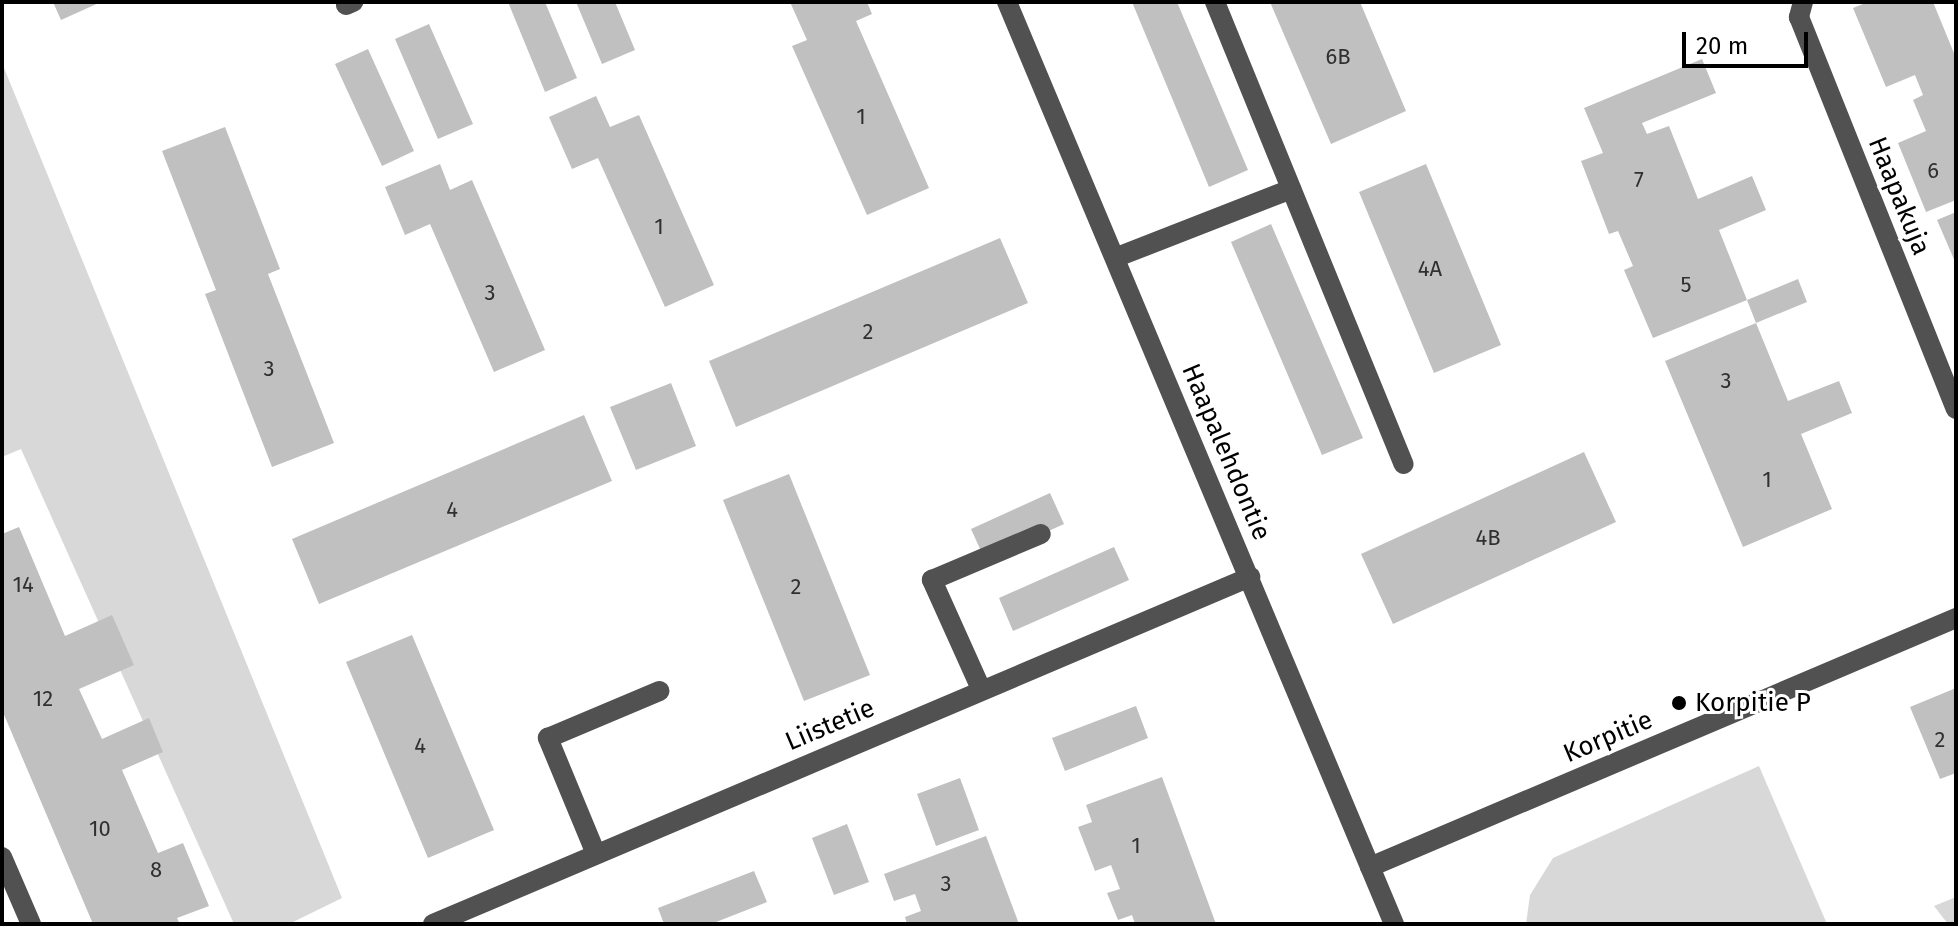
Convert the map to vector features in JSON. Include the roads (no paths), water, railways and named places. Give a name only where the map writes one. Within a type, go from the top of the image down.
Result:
[{"type":"street","name":"Haapalehdontie","points":[[1007,2],[1117,257],[1394,924]]},
{"type":"street","points":[[1215,2],[1404,464]]},
{"type":"street","name":"Haapakuja","points":[[1803,2],[1799,17],[1956,409]]},
{"type":"street","points":[[1117,257],[1291,189]]},
{"type":"street","points":[[981,689],[932,580],[1041,534]]},
{"type":"street","name":"Liistetie","points":[[433,924],[1250,577]]},
{"type":"street","name":"Korpitie","points":[[1370,867],[1956,618]]},
{"type":"street","points":[[596,854],[548,738],[659,691]]},
{"type":"street","points":[[2,857],[31,924]]},
{"type":"place","name":"Korpitie P","points":[[1679,703]]}]
